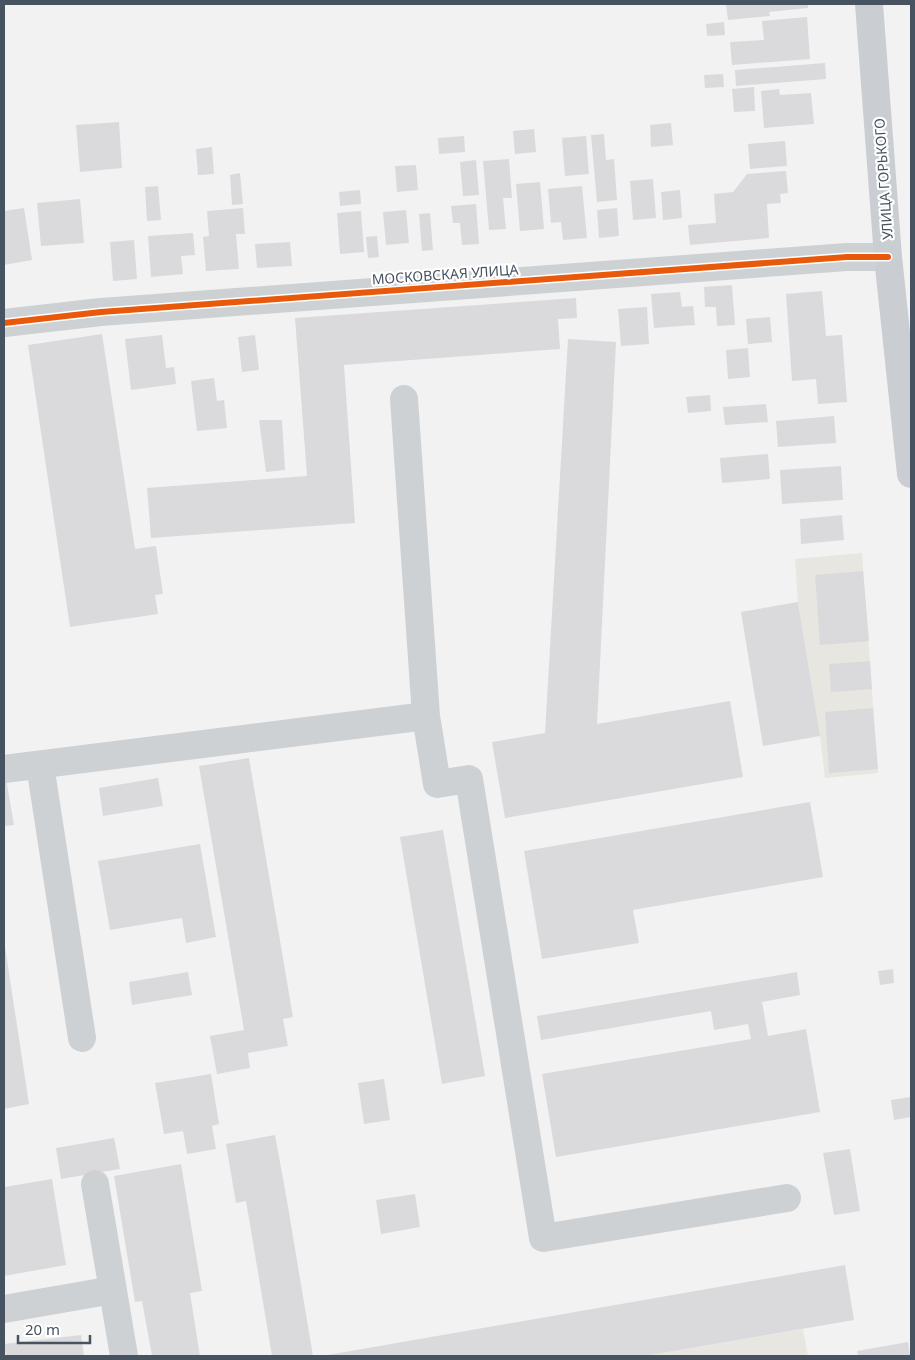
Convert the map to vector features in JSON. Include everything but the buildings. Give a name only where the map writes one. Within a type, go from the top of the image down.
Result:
[{"type":"main road","name":"УЛИЦА ГОРЬКОГО","points":[[869,4],[888,257],[902,300],[911,474]]},
{"type":"street","name":"МОСКОВСКАЯ УЛИЦА","points":[[4,323],[101,312],[847,257],[888,257]]},
{"type":"street","points":[[404,399],[426,716],[437,784],[469,779],[544,1238],[787,1198]]},
{"type":"street","points":[[4,770],[426,716]]},
{"type":"street","points":[[40,765],[82,1038]]},
{"type":"street","points":[[95,1184],[124,1356]]},
{"type":"street","points":[[4,1309],[113,1290]]},
{"type":"shaded area","points":[[862,553],[878,773],[825,778],[798,602],[795,559]]},
{"type":"shaded area","points":[[803,1329],[808,1356],[645,1356]]},
{"type":"cycle path","points":[[4,323],[101,312],[847,257],[888,257]]}]
